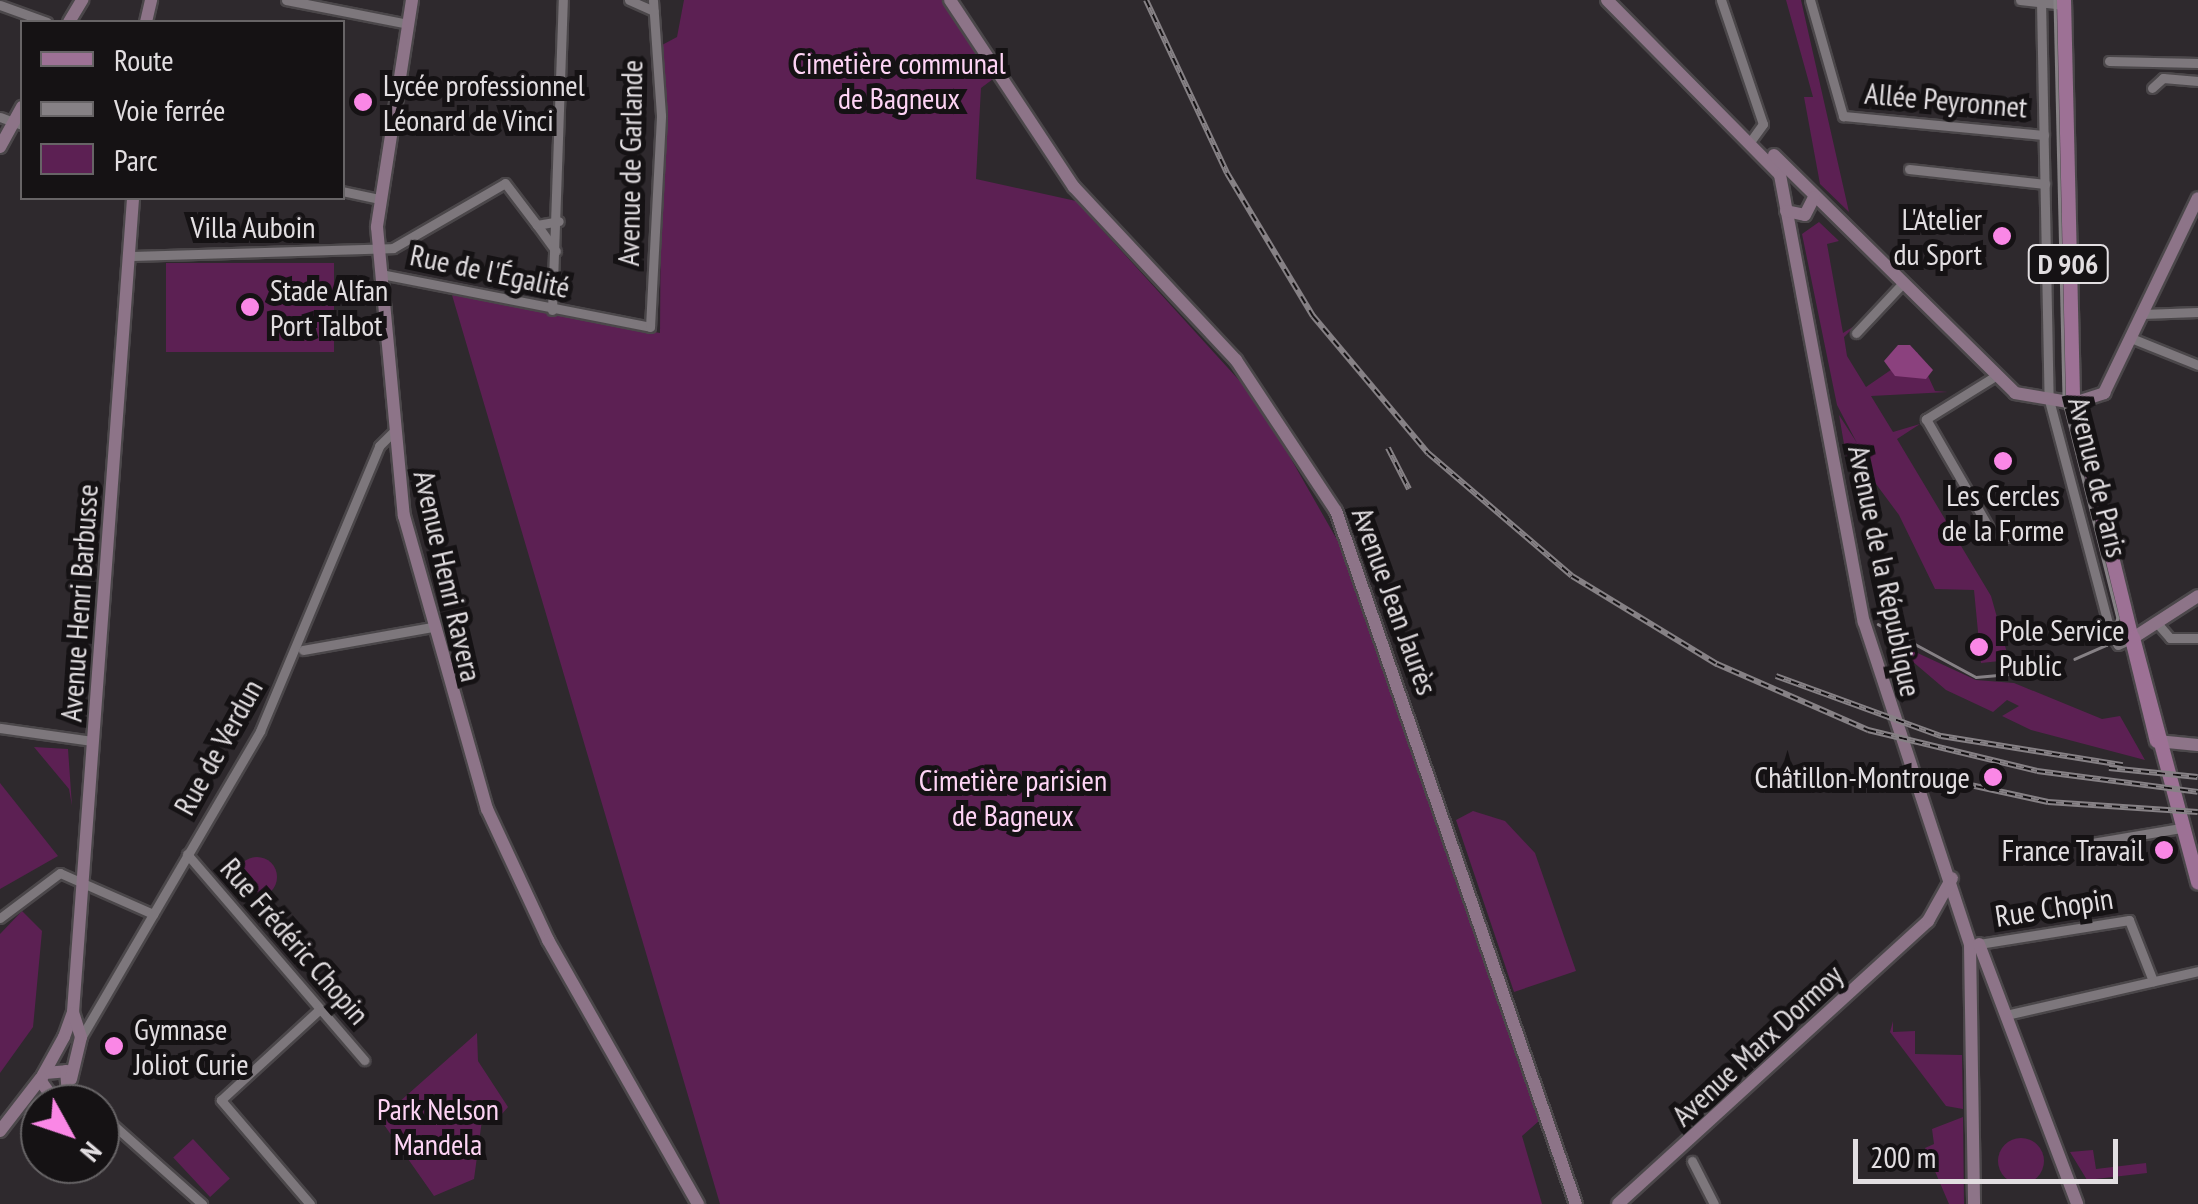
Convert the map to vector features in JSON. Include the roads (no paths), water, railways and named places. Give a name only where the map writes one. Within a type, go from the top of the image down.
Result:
[{"type":"main road","name":"Avenue de Paris","points":[[2064,2],[2074,403],[2133,638]]},
{"type":"main road","name":"D 906","points":[[2133,638],[2157,740],[2188,832],[2198,883]]},
{"type":"street","points":[[286,0],[408,24]]},
{"type":"street","name":"Avenue Henri Ravera","points":[[412,0],[380,200],[378,274],[393,432],[432,627],[487,809],[620,1069],[695,1204]]},
{"type":"street","points":[[552,310],[559,221],[563,0]]},
{"type":"street","points":[[630,0],[653,6]]},
{"type":"street","name":"Avenue Jean Jaurès","points":[[950,0],[1074,187],[1236,360],[1336,510],[1576,1204]]},
{"type":"street","points":[[1608,0],[2022,397],[2074,403],[2103,395],[2198,198]]},
{"type":"street","points":[[1721,0],[1762,120],[1753,138]]},
{"type":"street","name":"Allée Peyronnet","points":[[1810,0],[1843,116],[2044,135]]},
{"type":"street","points":[[2020,0],[2064,2]]},
{"type":"street","name":"Avenue de Paris","points":[[2040,3],[2049,400],[2111,634],[2118,645],[2133,638]]},
{"type":"street","points":[[0,6],[41,20]]},
{"type":"street","name":"Avenue de Garlande","points":[[650,327],[661,136],[653,6]]},
{"type":"street","points":[[2109,62],[2198,63]]},
{"type":"street","points":[[2152,88],[2163,78],[2198,81]]},
{"type":"street","points":[[0,147],[12,121]]},
{"type":"street","points":[[1753,138],[1783,188],[1798,180]]},
{"type":"street","points":[[1909,169],[2045,184]]},
{"type":"street","name":"Villa Auboin","points":[[128,256],[406,244],[496,185],[514,190],[556,252]]},
{"type":"street","name":"Avenue de la République","points":[[1783,188],[1862,599],[1920,799],[1963,910]]},
{"type":"street","points":[[345,193],[380,200]]},
{"type":"street","name":"Avenue de la République","points":[[1794,250],[1814,196]]},
{"type":"street","name":"Avenue Henri Barbusse","points":[[44,1075],[73,1012],[133,200]]},
{"type":"street","points":[[1786,212],[1834,219]]},
{"type":"street","points":[[537,225],[559,221]]},
{"type":"street","name":"Rue de l'Égalité","points":[[378,274],[650,327]]},
{"type":"street","points":[[1856,333],[1902,284]]},
{"type":"street","points":[[2142,314],[2198,312]]},
{"type":"street","points":[[2131,338],[2198,365]]},
{"type":"street","points":[[1997,375],[1926,422],[1994,537],[2012,536]]},
{"type":"street","name":"Rue de Verdun","points":[[71,1084],[81,1038],[277,696],[379,446],[393,432]]},
{"type":"street","points":[[2133,638],[2198,596]]},
{"type":"street","points":[[2157,623],[2170,638],[2198,638]]},
{"type":"street","points":[[303,650],[432,627]]},
{"type":"street","points":[[0,728],[93,742]]},
{"type":"street","points":[[2157,740],[2198,744]]},
{"type":"street","points":[[2092,843],[2188,832]]},
{"type":"street","name":"Rue Frédéric Chopin","points":[[188,854],[364,1060]]},
{"type":"street","points":[[0,918],[51,876],[83,878],[152,914]]},
{"type":"street","name":"Avenue Marx Dormoy","points":[[1618,1204],[1928,921],[1952,876]]},
{"type":"street","points":[[1963,910],[1972,995],[1974,1204]]},
{"type":"street","name":"Avenue Marx Dormoy","points":[[1928,921],[1963,910]]},
{"type":"street","name":"Rue Chopin","points":[[1979,944],[2129,920],[2153,981]]},
{"type":"street","points":[[1979,944],[2077,1204]]},
{"type":"street","points":[[1972,995],[1986,966]]},
{"type":"street","points":[[2006,1015],[2198,971]]},
{"type":"street","points":[[310,1204],[221,1100],[319,1010]]},
{"type":"street","name":"Avenue Henri Barbusse","points":[[73,1012],[81,1038]]},
{"type":"street","points":[[37,1084],[57,1068],[71,1084]]},
{"type":"street","points":[[44,1075],[44,1084]]},
{"type":"street","points":[[0,1132],[20,1105]]},
{"type":"street","points":[[120,1131],[202,1204]]},
{"type":"street","points":[[1692,1161],[1714,1204]]},
{"type":"tram line","points":[[2055,0],[2064,402],[2118,618],[2107,645],[2075,659]]},
{"type":"tram line","points":[[1878,624],[1976,677],[2012,674]]},
{"type":"tram line","points":[[2026,667],[2060,659]]},
{"type":"railway","points":[[1146,0],[1227,173],[1313,316],[1428,453],[1572,576],[1717,664],[1868,730],[2037,771],[2198,792]]},
{"type":"railway","points":[[1388,448],[1409,489]]},
{"type":"railway","points":[[1776,676],[1941,736],[2123,765]]},
{"type":"railway","points":[[2109,768],[2198,777]]},
{"type":"railway","points":[[1929,776],[2048,802],[2198,812]]},
{"type":"place","name":"Lycée professionnel Léonard de Vinci","points":[[363,102]]},
{"type":"place","name":"L'Atelier du Sport","points":[[2002,236]]},
{"type":"place","name":"Stade Alfan Port Talbot","points":[[250,307]]},
{"type":"place","name":"Les Cercles de la Forme","points":[[2003,461]]},
{"type":"place","name":"Pole Service Public","points":[[1979,647]]},
{"type":"place","name":"Châtillon-Montrouge","points":[[1993,777]]},
{"type":"place","name":"France Travail","points":[[2164,850]]},
{"type":"place","name":"Gymnase Joliot Curie","points":[[114,1046]]},
{"type":"park label","name":"Cimetière communal de Bagneux","points":[[899,80]]},
{"type":"park label","name":"Cimetière parisien de Bagneux","points":[[1013,797]]},
{"type":"park label","name":"Park Nelson Mandela","points":[[438,1126]]}]
